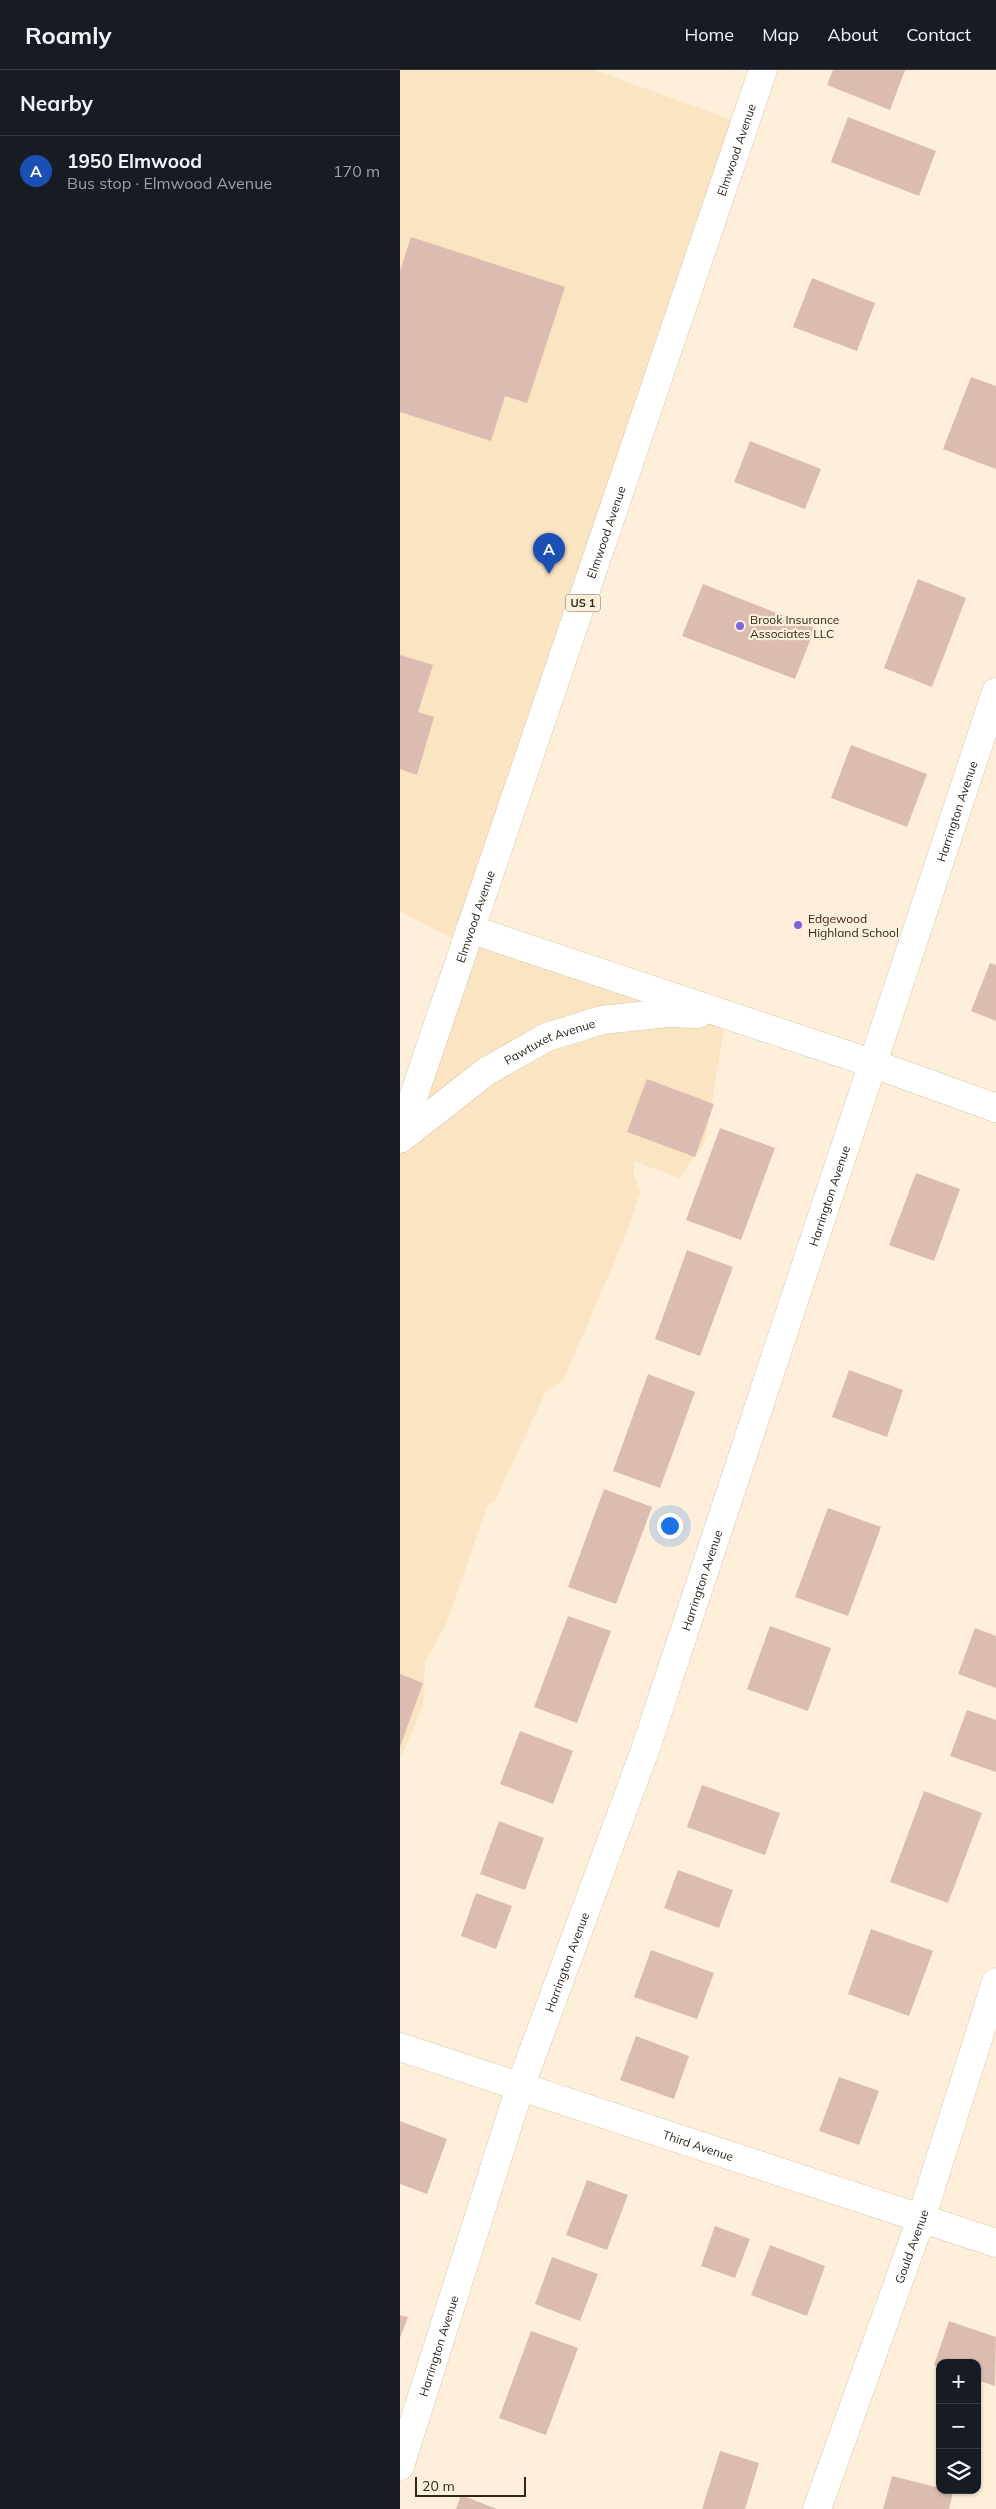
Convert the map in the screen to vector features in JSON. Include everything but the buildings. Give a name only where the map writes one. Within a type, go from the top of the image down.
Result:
[{"type":"street","name":"Elmwood Avenue","points":[[400,1138],[763,70]]},
{"type":"street","name":"Harrington Avenue","points":[[400,2466],[520,2087],[644,1753],[996,692]]},
{"type":"street","name":"Pawtuxet Avenue","points":[[470,929],[874,1064],[996,1108]]},
{"type":"street","name":"Pawtuxet Avenue","points":[[400,1138],[487,1071],[547,1037],[602,1020],[668,1013],[726,1015]]},
{"type":"street","name":"Gould Avenue","points":[[817,2509],[921,2219],[996,1982]]},
{"type":"street","name":"Third Avenue","points":[[400,2047],[996,2243]]},
{"type":"shaded area","points":[[400,70],[594,70],[740,123],[469,925],[725,1024],[705,1142],[679,1178],[634,1161],[634,1176],[640,1192],[627,1232],[564,1379],[545,1393],[495,1501],[488,1504],[447,1622],[425,1663],[423,1706],[400,1759],[400,1133],[457,941],[400,911]]},
{"type":"place","name":"1950 Elmwood","points":[[549,574]]},
{"type":"place","name":"Brook Insurance Associates LLC","points":[[740,626]]},
{"type":"place","name":"Edgewood Highland School","points":[[798,925]]}]
